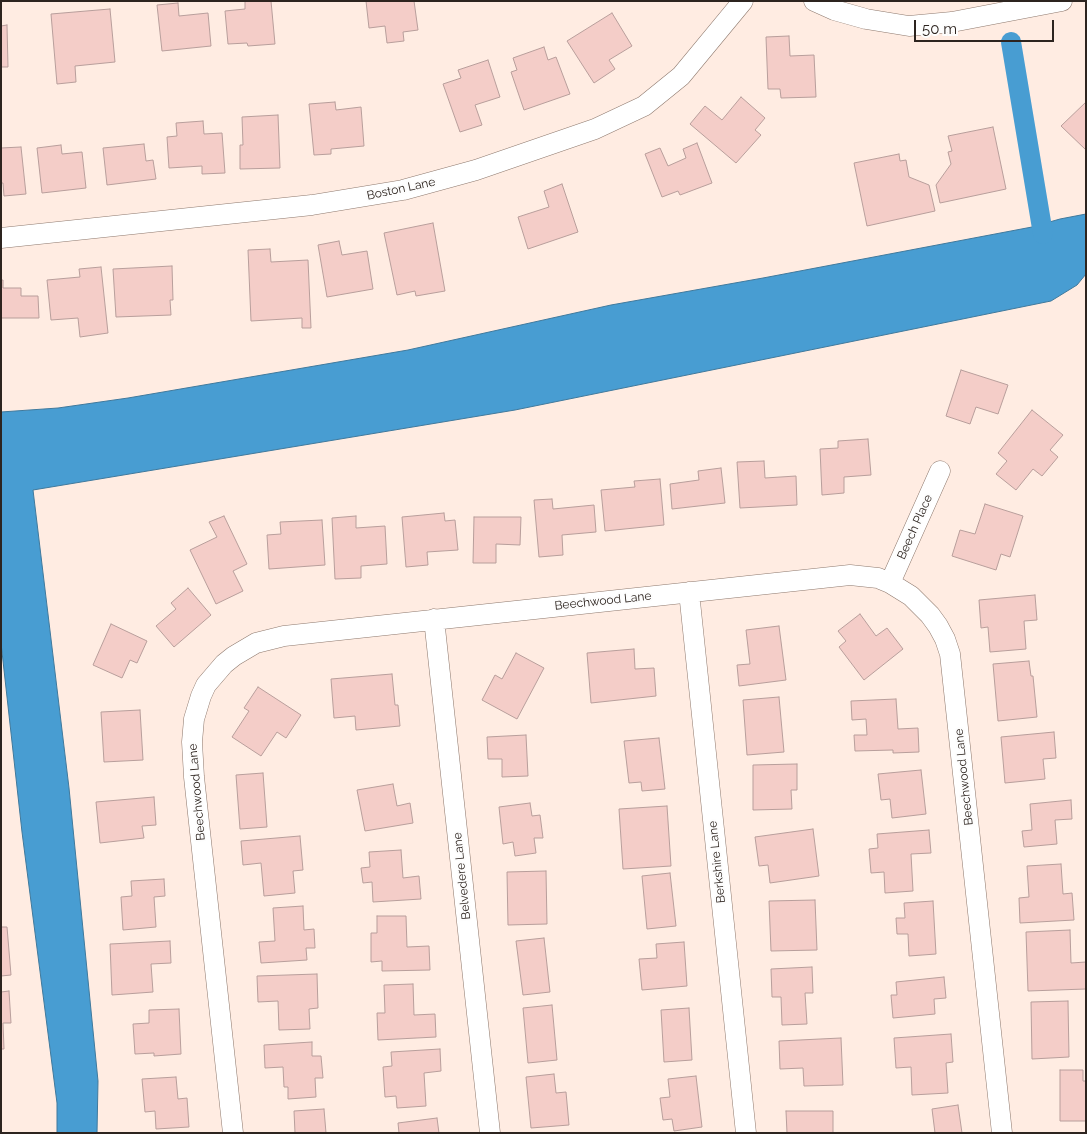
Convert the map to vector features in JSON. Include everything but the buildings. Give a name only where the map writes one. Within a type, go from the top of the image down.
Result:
[{"type":"street","name":"Boston Lane","points":[[1,238],[312,205],[403,190],[476,170],[595,129],[644,106],[681,76],[743,1]]},
{"type":"street","points":[[814,1],[834,10],[898,26],[952,22],[1062,1]]},
{"type":"street","name":"Beech Place","points":[[890,583],[940,471]]},
{"type":"street","name":"Beechwood Lane","points":[[233,1133],[194,777],[192,729],[196,708],[206,685],[224,664],[256,644],[284,636],[843,576],[864,576],[890,583],[911,596],[930,615],[945,639],[950,654],[1002,1133]]},
{"type":"street","name":"Berkshire Lane","points":[[689,592],[746,1133]]},
{"type":"street","name":"Belvedere Lane","points":[[434,619],[490,1133]]},
{"type":"water","points":[[1086,214],[1086,274],[1077,285],[1051,301],[515,410],[33,490],[69,788],[98,1081],[97,1133],[57,1133],[57,1103],[22,832],[1,643],[1,412],[58,408],[128,398],[408,350],[611,305],[1032,227]]},
{"type":"waterway","points":[[1011,42],[1043,234]]}]
